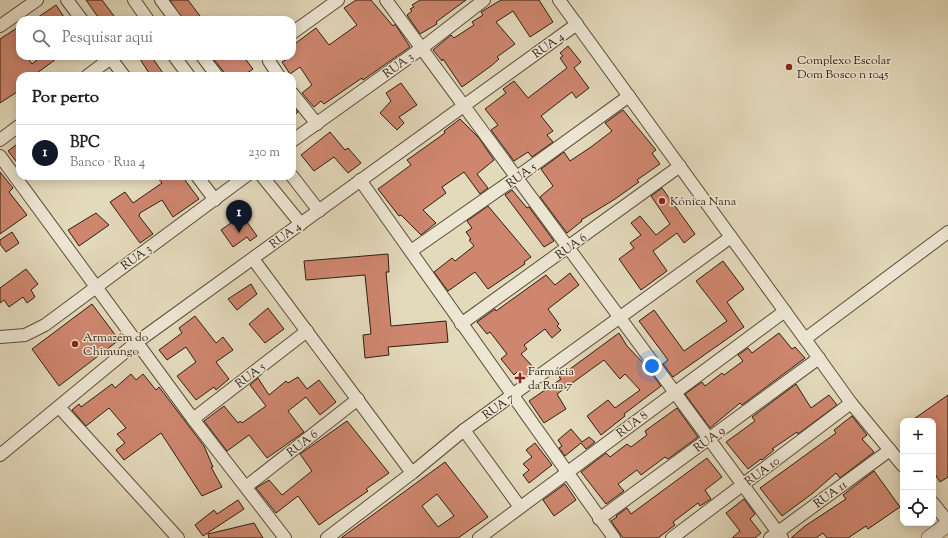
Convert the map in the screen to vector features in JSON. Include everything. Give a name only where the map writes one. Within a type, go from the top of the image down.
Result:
[{"type":"street","points":[[0,26],[37,0]]},
{"type":"street","points":[[67,0],[79,16]]},
{"type":"street","points":[[134,0],[145,16]]},
{"type":"street","points":[[161,0],[173,16]]},
{"type":"street","points":[[296,30],[338,0]]},
{"type":"street","points":[[386,0],[743,484],[776,536]]},
{"type":"street","points":[[559,0],[851,403],[900,462]]},
{"type":"street","name":"RUA 3","points":[[296,139],[422,48],[476,2]]},
{"type":"street","name":"RUA 4","points":[[0,455],[137,342],[577,24]]},
{"type":"street","points":[[92,72],[106,60]]},
{"type":"street","points":[[112,60],[121,72]]},
{"type":"street","points":[[177,60],[186,72]]},
{"type":"street","points":[[205,60],[214,72]]},
{"type":"street","points":[[269,60],[276,72]]},
{"type":"street","name":"RUA 5","points":[[411,251],[629,96]]},
{"type":"street","points":[[296,98],[317,124]]},
{"type":"street","points":[[0,140],[16,128]]},
{"type":"street","points":[[0,156],[16,177]]},
{"type":"street","name":"RUA 6","points":[[462,324],[569,248],[680,166]]},
{"type":"street","points":[[18,180],[193,418],[247,486],[285,538]]},
{"type":"street","points":[[200,180],[215,200]]},
{"type":"street","name":"RUA 3","points":[[0,337],[25,334],[45,325],[241,180]]},
{"type":"street","points":[[265,180],[301,224]]},
{"type":"street","points":[[295,180],[319,210]]},
{"type":"street","points":[[360,180],[566,473],[614,538]]},
{"type":"street","points":[[805,339],[948,232]]},
{"type":"street","name":"RUA 7","points":[[327,538],[412,473],[464,430],[731,237]]},
{"type":"street","points":[[253,259],[412,473]]},
{"type":"street","name":"RUA 8","points":[[479,538],[785,311]]},
{"type":"street","name":"RUA 5","points":[[193,418],[307,331]]},
{"type":"street","name":"RUA 9","points":[[599,519],[819,358]]},
{"type":"street","name":"RUA 6","points":[[247,486],[358,399]]},
{"type":"street","name":"RUA 10","points":[[672,538],[851,403]]},
{"type":"street","points":[[60,407],[178,538]]},
{"type":"street","points":[[464,430],[520,507]]},
{"type":"street","name":"RUA 11","points":[[776,536],[890,450]]},
{"type":"street","points":[[929,538],[948,523],[936,507]]},
{"type":"building","points":[[86,0],[102,0],[114,16],[97,16]]},
{"type":"building","points":[[170,0],[188,0],[200,16],[180,16]]},
{"type":"building","points":[[356,0],[371,0],[393,26],[395,24],[410,47],[363,80],[362,78],[324,104],[321,101],[314,107],[302,93],[312,85],[300,67],[293,72],[289,72],[282,62],[285,60],[296,60],[296,43],[316,28],[329,45],[357,25],[344,8]]},
{"type":"building","points":[[420,0],[466,0],[436,22],[437,24],[420,34],[407,15],[412,11],[410,9],[414,7],[412,5]]},
{"type":"building","points":[[501,0],[539,0],[553,22],[530,37],[513,11],[496,22],[515,44],[497,57],[499,59],[491,66],[462,87],[443,59],[442,61],[433,50],[451,35],[454,38],[474,25],[472,22],[483,15],[481,12]]},
{"type":"building","points":[[56,5],[63,16],[40,16]]},
{"type":"building","points":[[16,29],[16,60],[29,60],[32,64],[37,60],[55,60],[38,72],[16,72],[16,93],[0,103],[0,39]]},
{"type":"building","points":[[568,46],[581,62],[574,68],[589,88],[576,98],[572,92],[541,116],[553,131],[547,135],[553,142],[532,157],[528,152],[514,161],[491,130],[498,125],[485,109],[506,93],[503,89],[514,81],[528,98],[567,68],[560,58],[563,56],[560,53]]},
{"type":"building","points":[[141,60],[154,60],[162,72],[148,72]]},
{"type":"building","points":[[214,60],[246,60],[253,69],[249,72],[224,72]]},
{"type":"building","points":[[401,83],[417,105],[399,117],[404,123],[397,130],[380,113],[391,101],[386,93]]},
{"type":"building","points":[[623,110],[656,150],[652,153],[660,164],[637,180],[639,182],[581,220],[582,221],[567,233],[540,197],[553,186],[541,169],[564,152],[570,161],[591,147],[612,131],[605,123]]},
{"type":"building","points":[[460,119],[479,138],[494,160],[477,174],[488,188],[480,194],[464,172],[442,187],[446,193],[423,210],[436,223],[421,235],[401,215],[399,216],[378,189],[411,165],[407,160],[445,133],[444,131]]},
{"type":"building","points":[[330,132],[345,150],[348,148],[361,163],[348,173],[334,157],[314,171],[301,155]]},
{"type":"building","points":[[16,145],[16,161],[8,151]]},
{"type":"building","points":[[0,172],[13,188],[9,192],[27,215],[0,234]]},
{"type":"building","points":[[159,180],[185,180],[199,199],[173,217],[162,200],[140,213],[139,216],[153,234],[140,243],[110,202],[125,192],[133,203],[162,183]]},
{"type":"building","points":[[662,188],[695,234],[684,243],[677,233],[653,251],[667,271],[641,290],[619,259],[634,248],[630,243],[641,235],[631,223],[640,216],[656,235],[670,224],[651,196]]},
{"type":"building","points":[[512,190],[527,208],[529,207],[554,241],[544,247],[505,195]]},
{"type":"building","points":[[488,206],[531,257],[524,262],[525,264],[488,289],[475,272],[448,291],[434,272],[452,258],[455,261],[474,246],[469,240],[471,239],[466,232],[472,228],[467,221]]},
{"type":"building","points":[[96,213],[109,225],[79,246],[68,230]]},
{"type":"building","points":[[242,215],[257,236],[250,241],[247,237],[233,247],[221,230]]},
{"type":"building","points":[[12,232],[19,243],[6,252],[0,244],[0,240]]},
{"type":"building","points":[[388,254],[389,272],[386,272],[391,326],[446,321],[448,342],[388,347],[389,355],[365,358],[363,335],[371,334],[365,275],[306,280],[304,261]]},
{"type":"building","points":[[723,261],[744,289],[727,302],[744,327],[673,377],[663,364],[668,360],[639,321],[654,310],[684,351],[727,321],[696,281]]},
{"type":"building","points":[[26,269],[38,284],[31,290],[35,297],[27,303],[23,297],[9,307],[4,300],[0,303],[0,288]]},
{"type":"building","points":[[570,273],[579,285],[548,309],[559,324],[557,326],[561,330],[552,338],[545,329],[524,345],[527,349],[521,354],[535,369],[524,377],[518,371],[514,375],[501,359],[507,354],[490,332],[487,334],[477,322],[495,309],[496,311],[546,275],[555,285]]},
{"type":"building","points":[[251,284],[257,294],[237,310],[228,299]]},
{"type":"building","name":"Armazém do Chimungo","points":[[92,304],[119,340],[59,386],[32,349]]},
{"type":"building","points":[[268,308],[284,329],[265,343],[249,324]]},
{"type":"building","points":[[195,316],[216,343],[223,337],[233,350],[216,362],[229,379],[216,390],[214,387],[196,400],[177,376],[196,362],[186,347],[167,360],[159,350],[182,333],[179,328]]},
{"type":"building","points":[[619,333],[627,346],[647,367],[661,386],[624,414],[625,416],[601,435],[587,416],[608,400],[615,408],[640,390],[625,374],[620,379],[604,360],[557,394],[566,409],[544,423],[529,401],[561,379],[559,377]]},
{"type":"building","points":[[779,333],[792,349],[795,347],[805,358],[742,405],[740,403],[710,428],[685,394],[702,382],[705,386],[722,373],[724,375],[743,361],[738,355],[748,348],[752,353]]},
{"type":"building","points":[[131,374],[136,380],[143,374],[156,390],[159,387],[204,446],[213,467],[211,467],[222,487],[202,496],[161,433],[124,460],[116,450],[125,443],[117,434],[126,428],[109,408],[86,426],[72,410],[79,404],[81,407],[112,384],[115,388]]},
{"type":"building","points":[[298,377],[307,389],[319,380],[336,402],[320,415],[306,397],[288,411],[304,432],[267,458],[249,435],[227,451],[204,421],[224,406],[238,423],[240,421],[242,423],[266,406],[250,385],[258,378],[269,395],[286,381],[288,383]]},
{"type":"building","points":[[796,384],[811,408],[829,395],[837,405],[798,434],[797,432],[772,449],[774,450],[748,469],[726,442],[755,421],[752,417]]},
{"type":"building","points":[[948,395],[948,477],[940,482],[936,476],[936,418],[915,418]]},
{"type":"building","points":[[677,408],[698,437],[668,459],[665,457],[641,475],[637,470],[618,484],[624,491],[606,504],[581,472],[606,453],[610,457],[627,444],[631,447],[647,435],[645,431]]},
{"type":"building","points":[[852,416],[867,435],[862,439],[874,452],[840,478],[836,473],[813,493],[782,516],[760,488],[836,433],[834,430]]},
{"type":"building","points":[[347,421],[389,473],[366,489],[368,491],[319,525],[298,496],[276,513],[256,488],[269,480],[282,495],[312,471],[300,454]]},
{"type":"building","points":[[571,429],[582,442],[589,437],[595,442],[586,449],[581,443],[565,456],[559,448],[562,446],[558,440]]},
{"type":"building","points":[[535,443],[552,465],[529,483],[523,475],[529,470],[523,464],[532,457],[526,450]]},
{"type":"building","points":[[707,458],[722,477],[705,490],[711,499],[700,506],[698,503],[673,522],[675,525],[658,538],[623,538],[611,521],[617,517],[616,516],[627,508],[631,514]]},
{"type":"building","points":[[445,462],[488,517],[458,538],[341,538]],"holes":[[[437,494],[454,516],[438,527],[422,506]]]},
{"type":"building","points":[[874,471],[900,507],[868,529],[866,526],[848,538],[827,538],[823,533],[816,538],[791,538],[805,526],[846,499],[843,495]]},
{"type":"building","points":[[565,484],[576,500],[554,516],[543,500]]},
{"type":"building","points":[[744,499],[755,514],[750,519],[761,533],[755,538],[732,538],[740,531],[726,513]]},
{"type":"building","points":[[238,500],[244,509],[203,536],[195,525],[214,510],[217,514]]},
{"type":"building","points":[[254,523],[263,538],[209,538],[208,534]]},
{"type":"place","name":"Complexo Escolar Dom Bosco n 1045","points":[[789,67]]},
{"type":"place","name":"Kónica Nana","points":[[662,201]]},
{"type":"place","name":"BPC","points":[[239,233]]},
{"type":"place","name":"Armazém do Chimungo","points":[[75,344]]},
{"type":"place","name":"Farmácia da Rua 7","points":[[520,378]]}]
